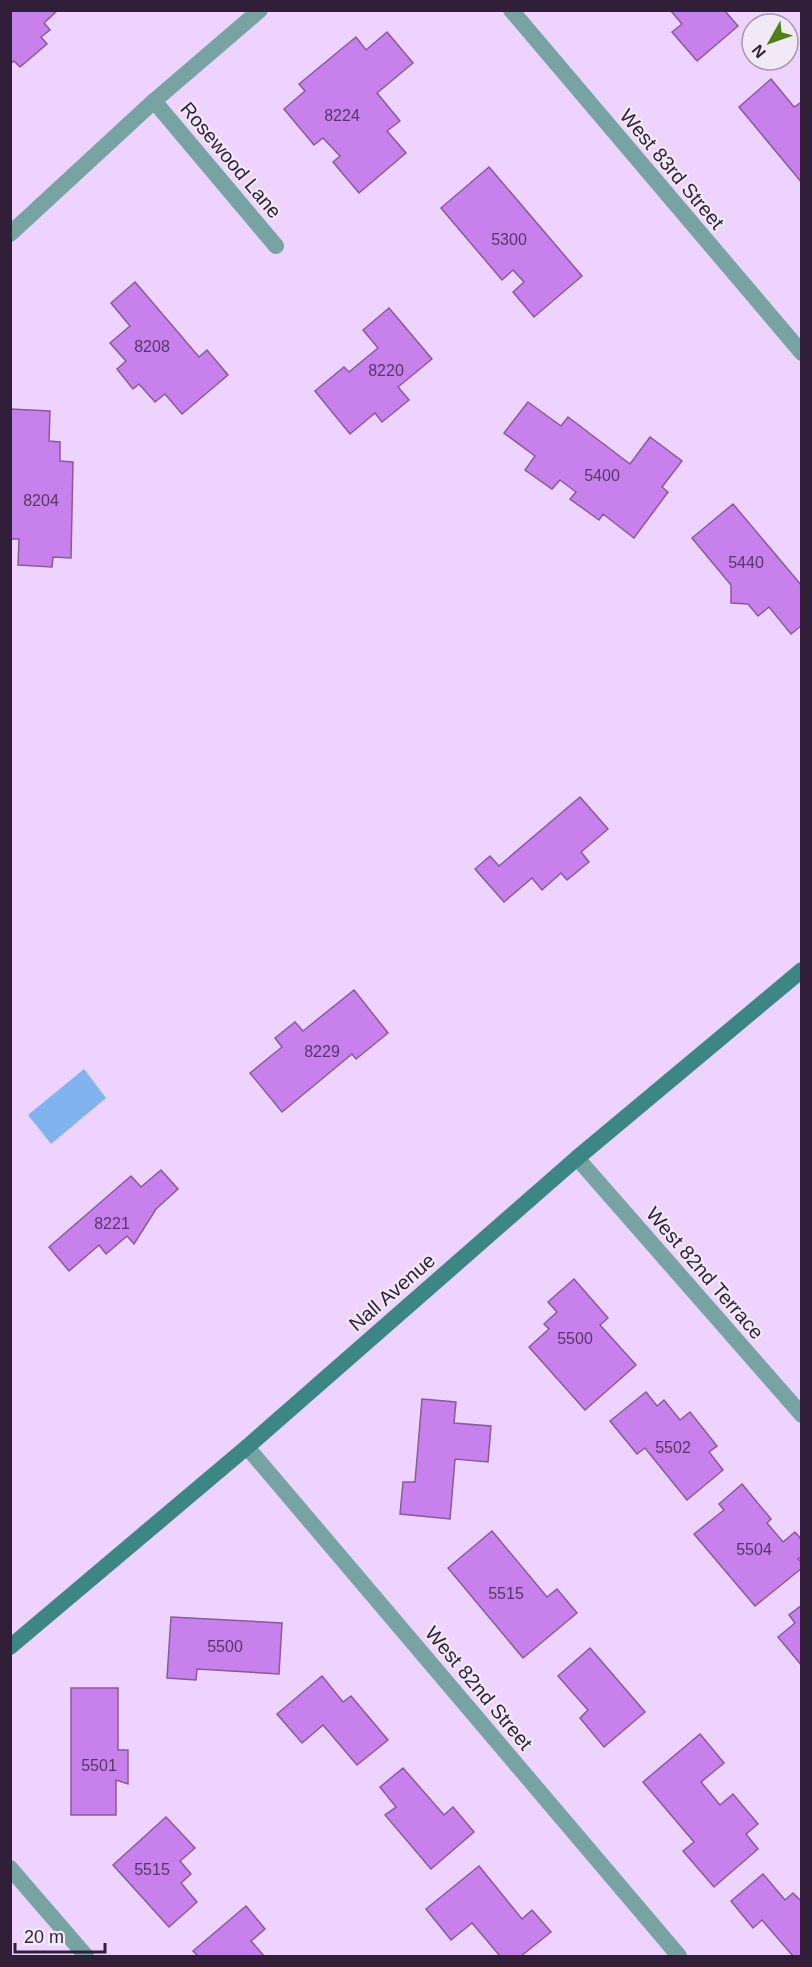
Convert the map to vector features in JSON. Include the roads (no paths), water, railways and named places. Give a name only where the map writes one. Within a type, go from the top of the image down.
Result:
[{"type":"main road","name":"Nall Avenue","points":[[10,1647],[247,1447],[577,1158],[801,970]]},
{"type":"street","name":"Rosewood Lane","points":[[10,234],[154,101],[260,10]]},
{"type":"street","name":"West 83rd Street","points":[[511,10],[801,353]]},
{"type":"street","name":"Rosewood Lane","points":[[154,101],[276,246]]},
{"type":"street","name":"West 82nd Terrace","points":[[577,1158],[801,1415]]},
{"type":"street","name":"West 82nd Street","points":[[247,1447],[679,1956]]},
{"type":"street","points":[[10,1868],[86,1956]]},
{"type":"water","points":[[84,1069],[106,1098],[51,1144],[28,1115]]}]
